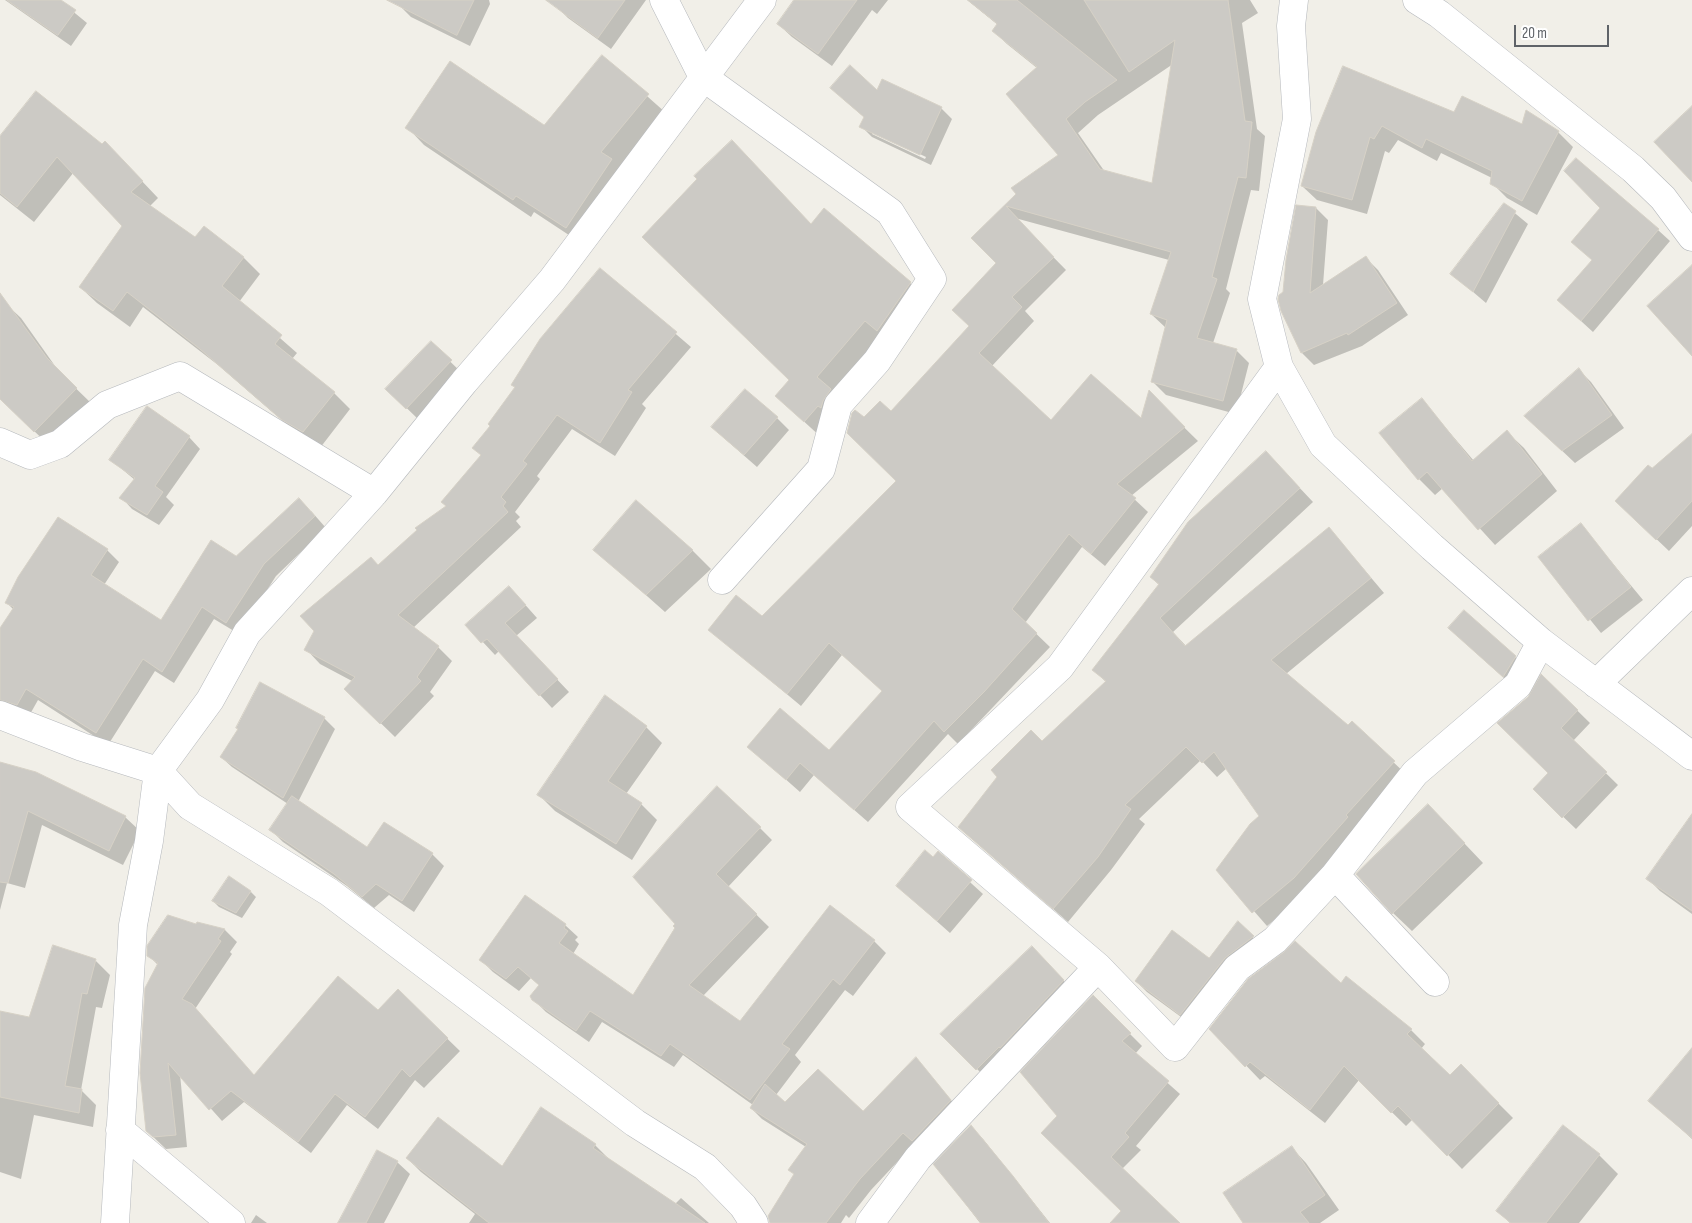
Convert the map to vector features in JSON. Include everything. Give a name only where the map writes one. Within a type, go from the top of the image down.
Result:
[{"type":"street","points":[[664,0],[703,77],[890,212],[932,279],[877,361],[838,405],[821,469],[722,580]]},
{"type":"street","points":[[115,1223],[133,925],[149,841],[158,771],[210,700],[247,633],[374,493],[464,382],[552,280],[762,0]]},
{"type":"street","points":[[1294,0],[1291,26],[1297,120],[1262,299],[1279,367],[1324,446],[1432,547],[1541,642],[1692,756]]},
{"type":"street","points":[[1417,0],[1439,14],[1633,168],[1663,198],[1692,237]]},
{"type":"street","points":[[1279,367],[1060,667],[910,808],[1098,967],[1175,1047],[1237,968],[1275,940],[1334,875],[1415,774],[1518,686],[1541,642]]},
{"type":"street","points":[[0,442],[30,455],[60,444],[108,405],[180,376],[374,493]]},
{"type":"street","points":[[1596,684],[1692,591]]},
{"type":"street","points":[[0,715],[82,747],[158,771],[190,806],[329,892],[635,1123],[705,1167],[743,1206],[754,1223]]},
{"type":"street","points":[[1334,875],[1435,982]]},
{"type":"street","points":[[870,1223],[918,1158],[1098,967]]},
{"type":"street","points":[[120,1130],[231,1223]]},
{"type":"building","points":[[7,0],[61,0],[76,10],[58,35]]},
{"type":"building","points":[[387,0],[474,0],[457,35]]},
{"type":"building","points":[[546,0],[625,0],[598,38]]},
{"type":"building","points":[[794,0],[857,0],[818,54],[777,24]]},
{"type":"building","points":[[968,0],[1017,0],[1117,80],[1085,102],[1066,119],[1100,169],[1152,183],[1175,40],[1129,72],[1084,0],[1228,0],[1245,121],[1252,122],[1246,178],[1238,177],[1212,277],[1217,279],[1197,338],[1237,349],[1223,401],[1151,382],[1167,320],[1150,314],[1171,252],[1006,206],[1054,257],[1012,297],[1022,307],[979,353],[1051,420],[1091,374],[1141,418],[1149,390],[1185,427],[1117,484],[1136,498],[1091,554],[1069,534],[1012,609],[1037,633],[984,692],[944,732],[934,721],[854,810],[800,763],[786,780],[747,747],[780,708],[829,750],[882,691],[829,643],[787,694],[708,630],[736,595],[762,616],[896,481],[847,433],[852,413],[855,410],[864,417],[880,401],[891,411],[969,326],[952,310],[996,263],[971,238],[1016,194],[1011,188],[1058,155],[1006,94],[1037,67],[992,31],[997,24]]},
{"type":"building","points":[[602,55],[649,94],[601,152],[612,159],[566,228],[516,196],[513,200],[405,128],[450,61],[544,125]]},
{"type":"building","points":[[850,65],[877,90],[882,79],[942,107],[920,155],[859,127],[864,117],[830,88]]},
{"type":"building","points":[[1343,66],[1454,112],[1462,96],[1522,124],[1526,110],[1559,131],[1522,201],[1490,184],[1492,171],[1426,139],[1422,148],[1382,126],[1374,139],[1370,137],[1352,200],[1301,186],[1316,132]]},
{"type":"building","points":[[36,91],[102,144],[105,141],[143,181],[131,192],[195,237],[204,226],[244,257],[222,286],[282,335],[275,344],[335,392],[303,432],[282,420],[200,349],[127,292],[113,311],[79,287],[122,226],[57,157],[17,207],[0,193],[0,136]]},
{"type":"building","points":[[1692,106],[1692,182],[1654,142]]},
{"type":"building","points":[[732,140],[811,224],[824,208],[911,282],[877,331],[865,321],[817,377],[831,389],[821,408],[818,406],[804,422],[775,396],[789,380],[642,237],[697,179],[694,176]]},
{"type":"building","points":[[1576,158],[1659,229],[1581,321],[1557,300],[1592,260],[1571,242],[1600,208],[1564,171]]},
{"type":"building","points":[[1504,203],[1516,211],[1473,292],[1450,274]]},
{"type":"building","points":[[1296,205],[1316,207],[1310,293],[1366,256],[1397,303],[1348,335],[1347,333],[1301,353],[1281,311],[1278,299],[1279,295],[1283,292],[1286,260]]},
{"type":"building","points":[[1692,265],[1692,356],[1647,306]]},
{"type":"building","points":[[600,268],[677,332],[628,390],[632,392],[600,443],[557,415],[523,461],[527,464],[501,497],[506,502],[503,506],[508,512],[398,615],[439,646],[417,677],[421,681],[380,724],[344,689],[355,677],[304,650],[314,631],[300,616],[371,557],[378,565],[417,530],[415,528],[446,506],[441,502],[481,455],[472,448],[490,426],[488,424],[515,387],[511,385],[540,339]]},
{"type":"building","points":[[0,293],[47,358],[77,388],[34,432],[0,399]]},
{"type":"building","points":[[431,341],[452,360],[406,409],[385,389]]},
{"type":"building","points":[[1579,368],[1612,415],[1562,451],[1524,416]]},
{"type":"building","points":[[745,389],[778,417],[744,455],[711,427]]},
{"type":"building","points":[[1422,398],[1472,461],[1507,430],[1542,474],[1478,530],[1427,472],[1418,480],[1379,433]]},
{"type":"building","points":[[147,406],[190,436],[155,486],[163,492],[147,515],[119,498],[135,478],[109,460]]},
{"type":"building","points":[[1692,434],[1692,501],[1656,540],[1615,501],[1648,465],[1652,468]]},
{"type":"building","points":[[1266,451],[1300,488],[1160,618],[1185,646],[1329,527],[1371,578],[1271,660],[1348,725],[1352,721],[1395,761],[1346,815],[1348,817],[1294,878],[1252,913],[1216,870],[1250,824],[1259,816],[1214,752],[1202,763],[1186,747],[1125,805],[1131,809],[1098,857],[1053,909],[958,827],[997,777],[991,770],[1031,730],[1042,741],[1106,681],[1092,670],[1159,584],[1150,577],[1188,522]]},
{"type":"building","points":[[299,498],[315,516],[264,564],[226,623],[202,607],[162,672],[143,659],[96,733],[26,689],[17,705],[0,700],[0,628],[14,607],[5,603],[18,577],[58,517],[108,549],[91,575],[161,620],[211,540],[236,556]]},
{"type":"building","points":[[636,500],[693,550],[646,595],[593,550]]},
{"type":"building","points":[[1581,523],[1631,587],[1588,621],[1538,557]]},
{"type":"building","points":[[509,586],[526,605],[505,623],[558,679],[539,696],[487,639],[481,643],[465,625]]},
{"type":"building","points":[[1464,610],[1516,656],[1503,677],[1448,628]]},
{"type":"building","points":[[1541,674],[1578,710],[1561,728],[1607,772],[1562,818],[1533,789],[1548,773],[1497,723],[1528,697]]},
{"type":"building","points":[[260,682],[325,717],[283,798],[220,757],[238,729],[236,728]]},
{"type":"building","points":[[605,695],[647,726],[608,781],[642,803],[616,844],[537,795]]},
{"type":"building","points":[[0,762],[36,772],[126,816],[109,851],[28,811],[8,883],[0,882]]},
{"type":"building","points":[[717,786],[761,827],[716,874],[757,914],[689,985],[740,1021],[830,905],[875,940],[840,985],[833,979],[782,1044],[790,1049],[750,1100],[670,1044],[661,1056],[590,1011],[576,1031],[532,1000],[530,996],[539,985],[518,967],[506,979],[479,960],[525,895],[566,924],[564,928],[568,931],[559,943],[633,995],[675,928],[673,926],[675,924],[633,877]]},
{"type":"building","points":[[292,796],[367,847],[384,822],[433,853],[402,901],[376,884],[362,897],[334,874],[269,830]]},
{"type":"building","points":[[1428,804],[1465,843],[1392,914],[1356,874]]},
{"type":"building","points":[[1692,814],[1692,911],[1646,879]]},
{"type":"building","points":[[925,850],[933,857],[938,851],[972,880],[937,921],[896,886]]},
{"type":"building","points":[[229,876],[251,891],[236,913],[212,901]]},
{"type":"building","points":[[168,915],[196,924],[197,922],[225,929],[218,939],[221,941],[182,999],[192,1004],[254,1075],[338,976],[378,1010],[398,989],[448,1038],[410,1077],[402,1069],[365,1117],[335,1094],[298,1142],[231,1091],[209,1110],[168,1063],[176,1135],[153,1137],[146,1131],[140,1073],[145,988],[158,963],[147,956],[147,946]]},
{"type":"building","points":[[1238,921],[1254,936],[1225,958],[1180,1015],[1135,981],[1172,930],[1209,958]]},
{"type":"building","points":[[1295,941],[1341,983],[1346,976],[1412,1029],[1407,1034],[1450,1075],[1461,1064],[1499,1103],[1447,1156],[1398,1106],[1391,1113],[1344,1066],[1310,1110],[1250,1062],[1245,1067],[1209,1029],[1248,979],[1284,952]]},
{"type":"building","points":[[53,945],[96,959],[87,994],[82,993],[65,1086],[82,1089],[79,1113],[0,1097],[0,1011],[29,1017]]},
{"type":"building","points":[[1032,946],[1064,980],[1000,1048],[976,1070],[940,1034]]},
{"type":"building","points":[[1093,995],[1131,1033],[1122,1041],[1169,1081],[1125,1133],[1129,1137],[1111,1157],[1180,1223],[1110,1223],[1121,1211],[1041,1133],[1057,1116],[1020,1072]]},
{"type":"building","points":[[1692,1048],[1692,1138],[1648,1101]]},
{"type":"building","points":[[916,1057],[951,1100],[912,1141],[903,1133],[860,1179],[826,1223],[770,1223],[768,1216],[794,1174],[788,1170],[807,1144],[750,1108],[765,1084],[785,1102],[818,1069],[863,1111]]},
{"type":"building","points":[[541,1107],[596,1144],[593,1148],[705,1223],[489,1223],[406,1158],[438,1117],[502,1166]]},
{"type":"building","points":[[971,1125],[1049,1223],[981,1223],[933,1164]]},
{"type":"building","points":[[1563,1125],[1600,1154],[1546,1223],[1511,1223],[1496,1211]]},
{"type":"building","points":[[1292,1146],[1325,1195],[1300,1212],[1309,1223],[1243,1223],[1223,1193]]},
{"type":"building","points":[[377,1150],[398,1161],[366,1223],[338,1223]]}]
